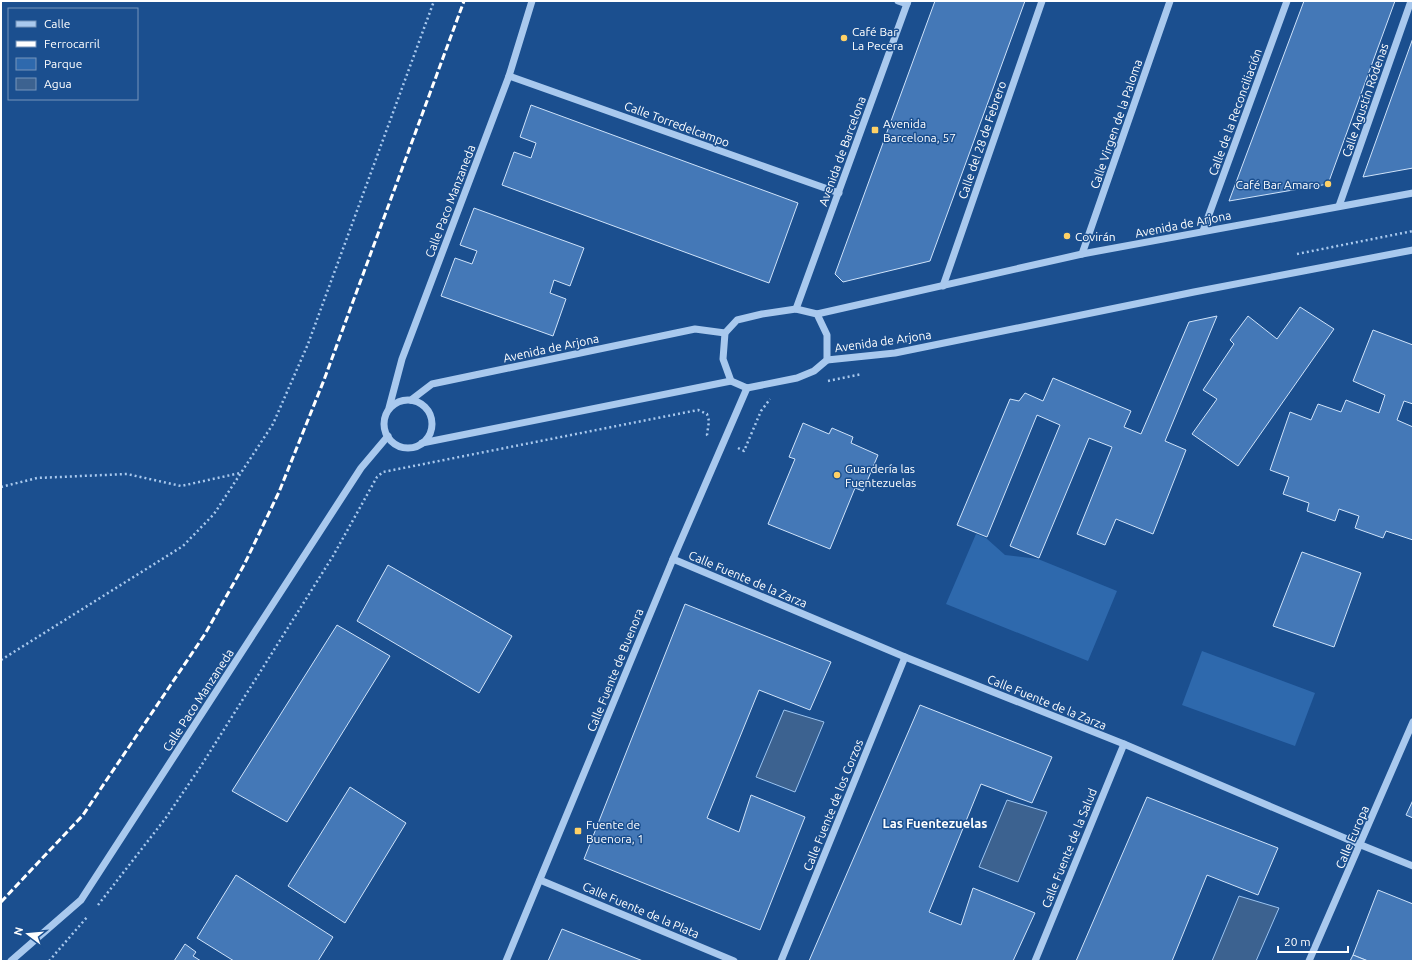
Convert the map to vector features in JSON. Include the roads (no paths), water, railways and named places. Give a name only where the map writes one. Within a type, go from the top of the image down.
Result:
[{"type":"street","name":"Calle Paco Manzaneda","points":[[389,408],[402,359],[509,76],[532,1]]},
{"type":"street","points":[[898,1],[908,3]]},
{"type":"street","name":"Calle del 28 de Febrero","points":[[943,286],[1042,1]]},
{"type":"street","name":"Calle Virgen de la Paloma","points":[[1082,254],[1170,1]]},
{"type":"street","name":"Calle de la Reconciliación","points":[[1204,231],[1287,1]]},
{"type":"street","name":"Calle Agustín Ródenas","points":[[1339,206],[1411,1]]},
{"type":"street","name":"Avenida de Barcelona","points":[[796,309],[908,3]]},
{"type":"street","name":"Calle Torredelcampo","points":[[509,76],[838,193]]},
{"type":"street","name":"Avenida de Arjona","points":[[817,314],[1082,254],[1413,193]]},
{"type":"street","name":"Avenida de Arjona","points":[[827,360],[895,353],[1194,292],[1413,250]]},
{"type":"street","points":[[422,443],[430,433],[432,420],[426,408],[419,402],[411,400],[401,401],[389,408],[384,422],[388,436],[395,444],[404,447],[413,447],[422,443],[731,381],[747,388],[797,378],[814,371],[827,360],[827,335],[817,314],[796,309],[762,314],[737,320],[725,333],[723,359],[731,381]]},
{"type":"street","name":"Avenida de Arjona","points":[[411,400],[432,384],[448,380],[695,329],[725,333]]},
{"type":"street","name":"Calle Fuente de Buenora","points":[[506,961],[673,559],[747,388]]},
{"type":"street","name":"Calle Paco Manzaneda","points":[[11,961],[81,900],[361,468],[388,436]]},
{"type":"street","name":"Calle Fuente de la Zarza","points":[[673,559],[905,657],[1124,744],[1413,866]]},
{"type":"street","name":"Calle Fuente de los Corzos","points":[[781,961],[905,657]]},
{"type":"street","name":"Calle Europa","points":[[1309,961],[1361,845],[1413,722]]},
{"type":"street","name":"Calle Fuente de la Salud","points":[[1035,961],[1124,744]]},
{"type":"street","name":"Calle Fuente de la Plata","points":[[540,880],[734,961]]},
{"type":"water","points":[[784,710],[824,722],[795,792],[756,777]]},
{"type":"water","points":[[1007,800],[1047,812],[1018,882],[979,867]]},
{"type":"water","points":[[1239,896],[1279,908],[1256,961],[1212,961]]},
{"type":"railway","points":[[1,902],[83,815],[205,634],[244,565],[279,492],[324,380],[464,1]]},
{"type":"place","name":"Café Bar La Pecera","points":[[844,38]]},
{"type":"place","name":"Avenida Barcelona, 57","points":[[875,130]]},
{"type":"place","name":"Café Bar Amaro","points":[[1328,184]]},
{"type":"place","name":"Covirán","points":[[1067,236]]},
{"type":"place","name":"Guardería las Fuentezuelas","points":[[837,475]]},
{"type":"place","name":"Fuente de Buenora, 1","points":[[578,831]]},
{"type":"district","name":"Las Fuentezuelas","points":[[935,823]]}]
